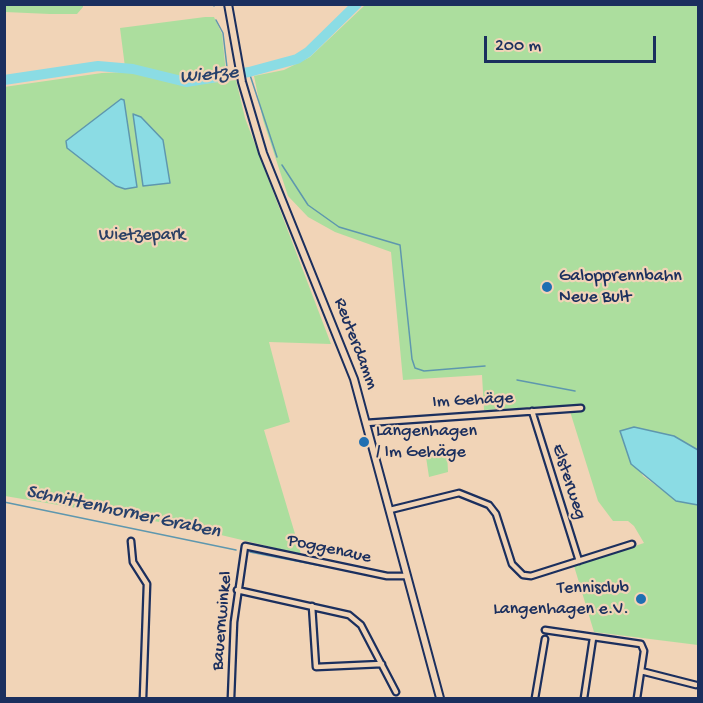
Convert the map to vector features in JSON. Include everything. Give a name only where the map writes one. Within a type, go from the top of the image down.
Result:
[{"type":"street","name":"Reuterdamm","points":[[228,4],[242,82],[265,160],[348,361],[440,699]]},
{"type":"street","name":"Im Gehäge","points":[[366,423],[581,408]]},
{"type":"street","name":"Elsterweg","points":[[532,411],[579,561]]},
{"type":"street","points":[[390,510],[456,493],[465,494],[493,508],[512,564],[523,575],[533,576],[632,544]]},
{"type":"street","points":[[131,540],[133,562],[147,584],[143,699]]},
{"type":"street","name":"Poggenaue","points":[[246,546],[387,576],[407,576]]},
{"type":"street","name":"Bauernwinkel","points":[[231,699],[237,590],[246,546]]},
{"type":"street","points":[[237,590],[349,615],[357,620],[396,692]]},
{"type":"street","points":[[312,606],[316,667],[382,664]]},
{"type":"street","points":[[545,630],[644,647],[637,699]]},
{"type":"street","points":[[584,699],[594,638]]},
{"type":"street","points":[[535,699],[545,639]]},
{"type":"street","points":[[641,671],[696,685]]},
{"type":"green space","points":[[5,4],[83,4],[83,7],[77,14],[50,14],[5,12]]},
{"type":"green space","name":"Galopprennbahn Neue Bult","points":[[365,5],[698,5],[698,450],[674,436],[634,427],[620,431],[643,476],[676,500],[698,505],[698,645],[594,632],[574,566],[644,543],[634,526],[628,521],[613,521],[598,501],[568,405],[484,410],[482,375],[403,380],[391,252],[335,232],[308,217],[288,196],[263,120],[254,76],[284,70],[310,57]]},
{"type":"green space","points":[[214,17],[222,34],[226,73],[186,79],[125,67],[120,28]]},
{"type":"green space","name":"Wietzepark","points":[[129,72],[184,86],[236,80],[245,118],[331,344],[269,342],[290,422],[264,430],[301,554],[183,526],[5,496],[4,87],[102,73]]},
{"type":"green space","points":[[447,451],[448,472],[429,477],[426,457]]},
{"type":"water","points":[[121,99],[124,100],[137,187],[125,189],[116,186],[67,148],[66,141]]},
{"type":"water","points":[[133,114],[141,117],[163,140],[170,183],[143,186]]},
{"type":"water","points":[[634,427],[674,436],[698,450],[698,505],[676,501],[631,464],[620,431]]},
{"type":"waterway","name":"Wietze","points":[[4,80],[98,66],[133,69],[186,82],[249,72],[297,59],[308,52],[357,4]]},
{"type":"waterway","points":[[216,20],[223,33],[228,76]]},
{"type":"waterway","points":[[249,72],[277,157]]},
{"type":"waterway","points":[[282,165],[308,205],[339,227],[400,245],[412,359],[415,368],[424,371],[485,366]]},
{"type":"waterway","points":[[517,380],[575,391]]},
{"type":"waterway","name":"Schnittenhorner Graben","points":[[4,502],[236,550]]},
{"type":"waterway","name":"Schnittenhorner Graben","points":[[250,552],[322,566]]},
{"type":"place","name":"Galopprennbahn Neue Bult","points":[[547,287]]},
{"type":"place","name":"Langenhagen / Im Gehäge","points":[[364,442]]},
{"type":"place","name":"Tennisclub Langenhagen e.V.","points":[[641,599]]}]
